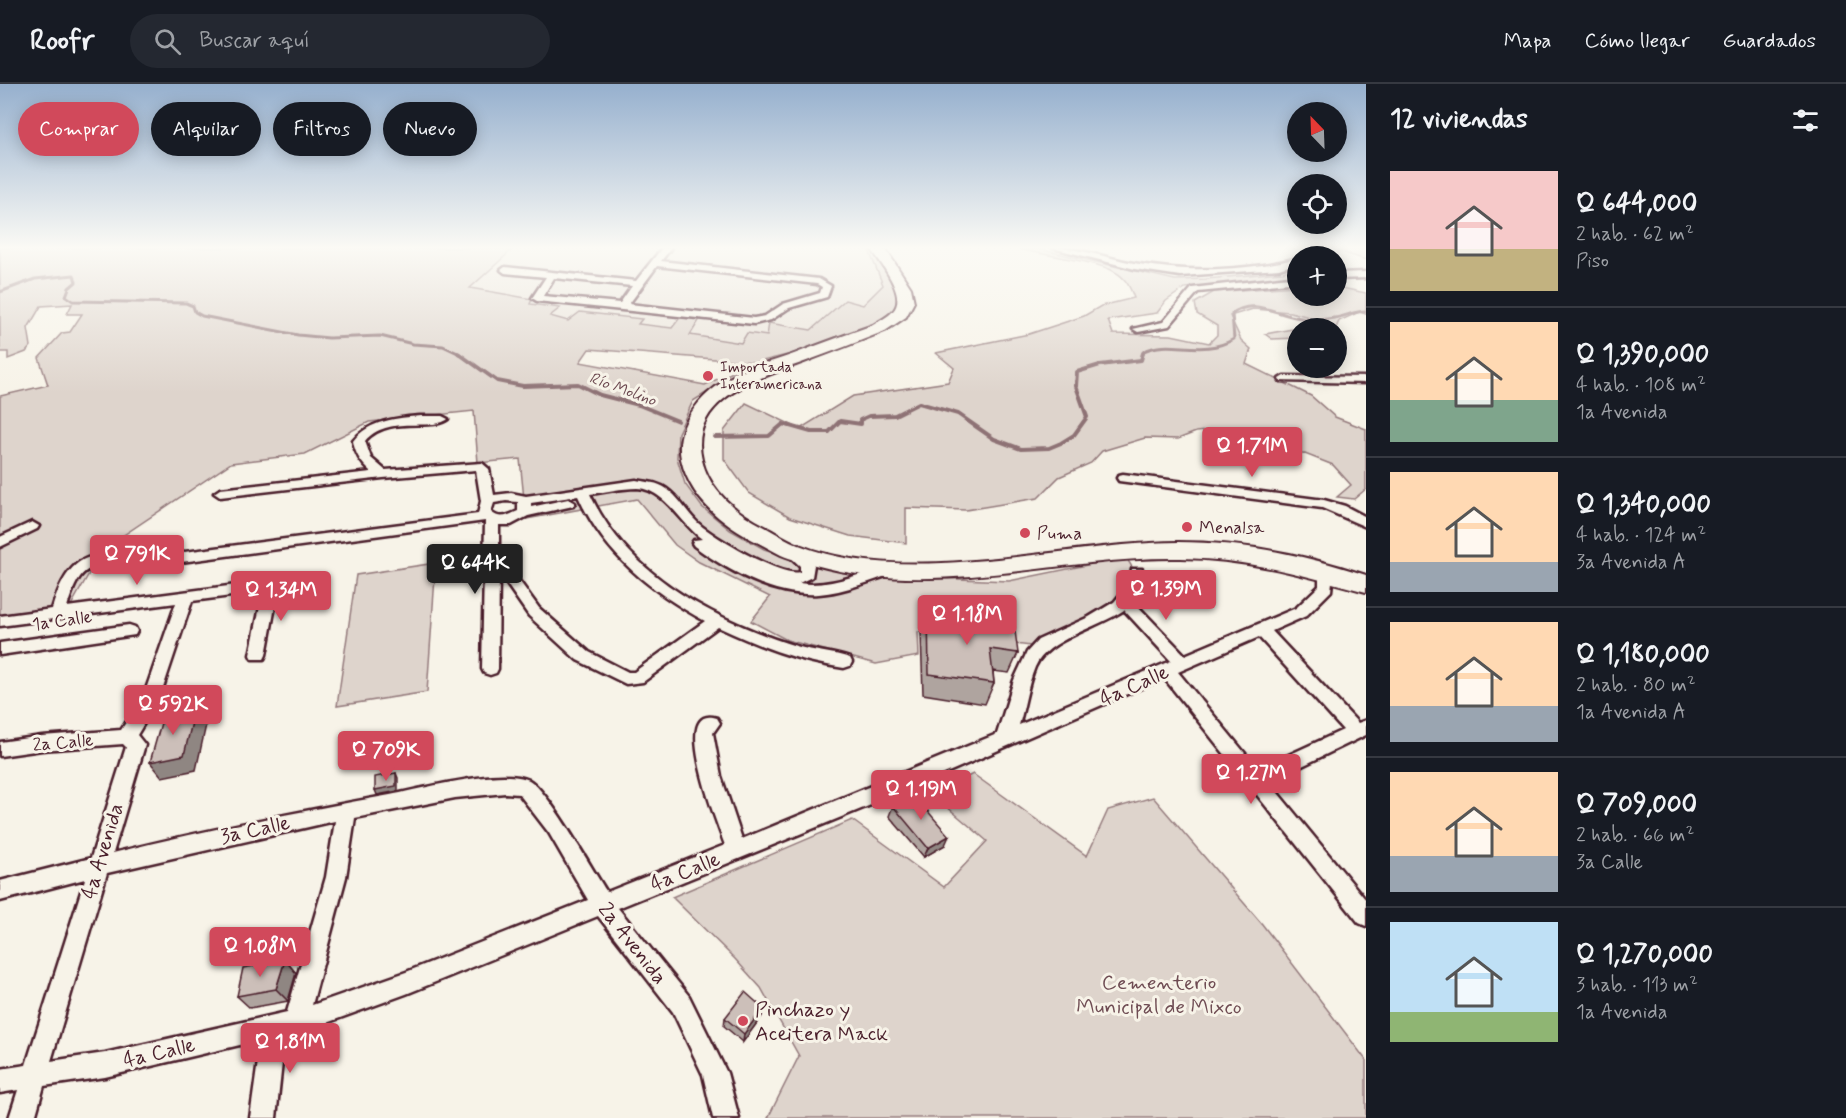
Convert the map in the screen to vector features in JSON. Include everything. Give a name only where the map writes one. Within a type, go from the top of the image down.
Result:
[{"type":"highway","points":[[905,296],[906,302],[900,314],[879,328],[765,369],[731,384],[704,408],[693,429],[690,448],[693,466],[705,492],[732,518],[761,537],[788,549],[833,563],[870,570],[944,571],[1109,552],[1181,550],[1251,557],[1326,572],[1366,584]]},
{"type":"highway","points":[[916,296],[917,305],[913,316],[893,332],[754,383],[725,402],[716,413],[705,437],[712,477],[723,492],[755,519],[805,543],[834,551],[889,559],[922,559],[1143,538],[1219,541],[1253,545],[1366,572]]},
{"type":"street","points":[[538,296],[537,298],[754,321],[768,318],[786,306],[820,296]]},
{"type":"street","points":[[628,296],[624,302],[628,307]]},
{"type":"street","points":[[1138,329],[1166,324],[1189,296]]},
{"type":"street","points":[[1284,379],[1366,380]]},
{"type":"street","points":[[383,474],[372,466],[360,449],[358,441],[364,433],[375,427],[396,423],[442,419]]},
{"type":"street","points":[[220,493],[383,474],[478,466],[483,469],[493,555],[490,669]]},
{"type":"street","points":[[1123,478],[1324,504],[1364,517]]},
{"type":"street","points":[[489,513],[506,522],[525,506],[636,484],[662,491],[694,527],[713,541],[771,571],[791,578],[799,578],[807,574],[807,565],[788,549]]},
{"type":"street","points":[[583,495],[647,492],[660,503],[684,531],[703,546],[731,563],[796,588],[819,589],[850,583],[890,570]]},
{"type":"street","points":[[583,495],[605,535],[634,565],[670,594],[696,610],[784,649],[817,659],[844,662]]},
{"type":"street","points":[[58,613],[69,580],[89,564],[98,561],[105,560],[122,564],[489,513],[512,496],[525,506]]},
{"type":"street","points":[[0,543],[32,526]]},
{"type":"street","points":[[493,555],[534,612],[583,656],[626,678],[637,678],[717,620]]},
{"type":"street","points":[[1003,741],[1010,730],[1030,662],[1041,646],[1125,602],[1137,583],[1137,572]]},
{"type":"street","name":"4a Calle","points":[[0,1081],[105,1065],[286,1024],[406,983],[1003,741],[1301,612],[1326,587],[1326,572]]},
{"type":"street","points":[[0,621],[271,587],[258,655]]},
{"type":"street","points":[[126,737],[152,697],[186,596]]},
{"type":"street","points":[[1125,602],[1175,667],[1254,780],[1366,916]]},
{"type":"street","points":[[1254,780],[1361,730],[1261,628]]},
{"type":"street","name":"1a Calle","points":[[0,649],[129,631]]},
{"type":"street","points":[[711,723],[704,735],[718,796],[737,850]]},
{"type":"street","name":"2a Calle","points":[[0,749],[42,743],[126,737]]},
{"type":"street","name":"4a Avenida","points":[[22,1118],[97,866],[136,745],[126,737]]},
{"type":"street","name":"3a Calle","points":[[0,891],[97,866],[347,810],[488,786],[514,785]]},
{"type":"street","name":"2a Avenida","points":[[514,785],[525,788],[556,827],[602,904],[681,1004],[715,1072],[726,1118]]},
{"type":"street","points":[[263,1118],[286,1024],[336,877],[347,810]]},
{"type":"shaded area","points":[[512,296],[872,296],[863,305],[845,300],[811,330],[770,323],[767,336],[741,343],[690,335],[702,317],[672,328],[637,324],[641,320],[568,321],[549,316],[559,308],[529,304],[532,300]]},
{"type":"green space","points":[[0,296],[517,296],[532,299],[530,304],[560,308],[550,316],[568,321],[580,312],[642,319],[638,324],[672,328],[682,315],[702,316],[690,335],[741,343],[747,333],[767,336],[769,323],[811,330],[845,300],[863,305],[872,296],[899,296],[899,304],[879,324],[791,354],[754,363],[693,401],[678,433],[677,458],[685,484],[702,507],[730,530],[764,549],[822,567],[884,576],[1009,581],[1126,557],[1138,577],[1121,598],[1039,647],[918,632],[919,656],[876,664],[787,640],[751,621],[770,597],[699,562],[675,545],[637,499],[526,519],[520,459],[478,463],[474,411],[369,422],[305,454],[231,463],[103,549],[69,609],[0,615],[0,396],[48,385],[39,358],[62,333],[70,332],[82,314],[67,314],[72,304],[41,306],[28,328],[31,346],[26,352],[8,359],[8,352],[0,352]],"holes":[[[589,349],[752,363],[705,385],[580,362]]]},
{"type":"green space","points":[[1133,296],[1173,296],[1157,313],[1108,320],[1113,334],[1171,335],[1209,343],[1217,335],[1217,326],[1197,314],[1195,303],[1207,296],[1287,296],[1287,306],[1347,306],[1347,296],[1366,296],[1366,314],[1359,312],[1346,318],[1310,318],[1290,312],[1253,309],[1230,316],[1241,340],[1251,349],[1246,364],[1311,396],[1335,417],[1366,429],[1366,489],[1354,499],[1337,497],[1351,485],[1333,465],[1305,454],[1285,455],[1267,442],[1234,428],[1196,432],[1178,439],[1145,438],[1102,451],[1091,463],[1059,477],[1038,498],[966,510],[906,508],[906,543],[850,536],[790,517],[749,493],[724,459],[724,431],[746,403],[800,429],[853,396],[948,382],[954,368],[936,353],[1029,334],[1084,316],[1101,306],[1134,298]]},
{"type":"green space","points":[[1287,330],[1287,338],[1272,339],[1265,334]]},
{"type":"green space","points":[[436,563],[427,692],[337,706],[356,575]]},
{"type":"green space","name":"Cementerio Municipal de Mixco","points":[[973,774],[1087,856],[1108,810],[1153,797],[1262,924],[1366,1060],[1366,1118],[768,1118],[799,1056],[761,988],[672,897],[852,820],[944,887],[987,841],[933,795]]},
{"type":"building","points":[[928,612],[1014,624],[1018,653],[990,649],[994,683],[929,674]]},
{"type":"building","points":[[195,710],[184,755],[150,762],[163,716]]},
{"type":"building","points":[[396,773],[396,786],[375,790],[375,777]]},
{"type":"building","points":[[914,795],[949,836],[928,848],[893,806]]},
{"type":"building","points":[[285,960],[276,989],[237,996],[243,968]]},
{"type":"building","name":"Pinchazo y Aceitera Mack","points":[[745,992],[763,1008],[744,1034],[725,1018]]},
{"type":"waterway","name":"Río Molino","points":[[66,296],[73,301],[186,303],[193,306],[195,312],[202,316],[298,335],[329,338],[380,336],[413,344],[443,346],[458,353]]},
{"type":"waterway","name":"Río Molino","points":[[1143,354],[1144,351],[1165,346],[1210,347],[1234,339],[1232,314],[1247,307],[1263,308],[1304,319],[1325,319],[1366,311]]},
{"type":"waterway","name":"Río Molino","points":[[458,353],[497,381],[523,386],[578,384],[600,395],[639,405],[678,421]]},
{"type":"waterway","name":"Río Molino","points":[[715,437],[769,436],[783,424],[811,432],[829,432],[840,421],[861,424],[860,420],[869,416],[895,415],[919,403],[958,414],[994,439],[1021,449],[1049,448],[1074,435],[1087,417],[1076,386],[1077,372],[1100,365],[1141,360],[1143,353]]},
{"type":"place","name":"Importada Interamericana","points":[[708,376]]},
{"type":"place","name":"Menalsa","points":[[1187,527]]},
{"type":"place","name":"Puma","points":[[1025,533]]},
{"type":"place","name":"Pinchazo y Aceitera Mack","points":[[743,1021]]}]
